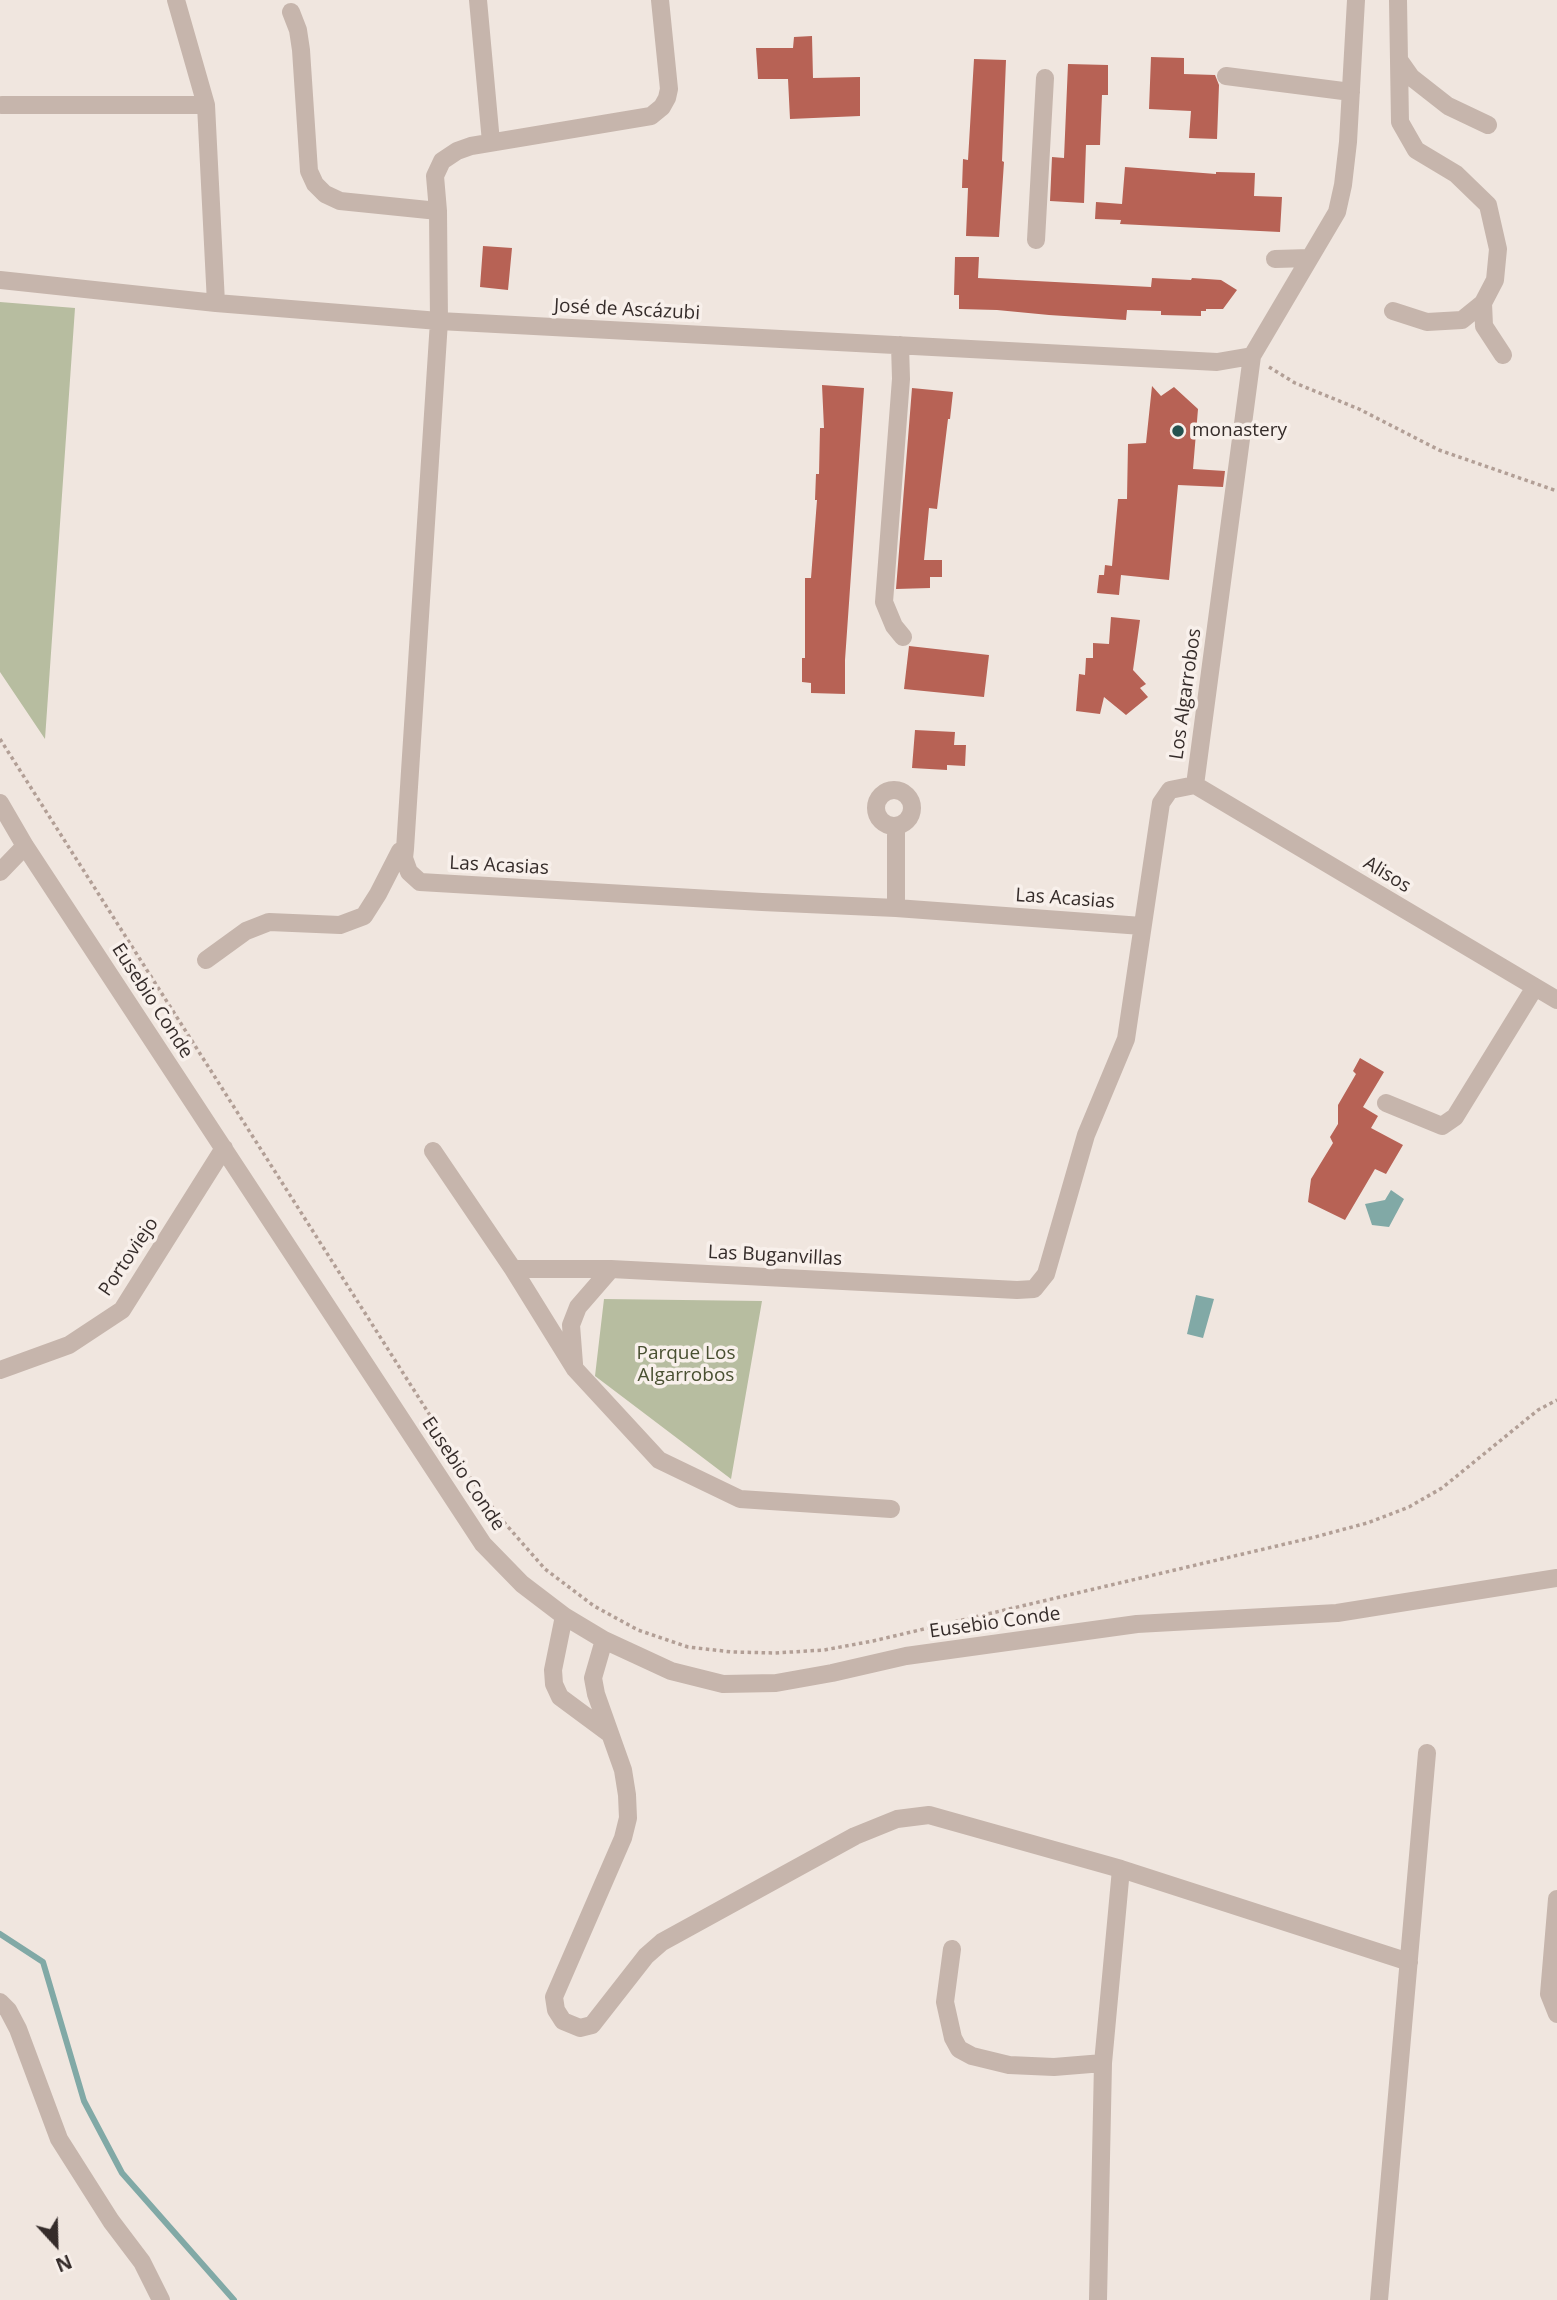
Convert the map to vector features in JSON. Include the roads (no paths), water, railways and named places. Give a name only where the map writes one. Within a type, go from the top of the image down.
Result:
[{"type":"street","points":[[176,0],[206,105],[216,303]]},
{"type":"street","points":[[478,0],[491,142]]},
{"type":"street","name":"Las Acasias","points":[[660,0],[669,89],[662,107],[651,116],[491,142],[457,151],[442,161],[435,176],[439,321],[404,858],[409,872],[420,882],[896,908],[1142,926]]},
{"type":"street","points":[[1252,356],[1337,212],[1343,185],[1356,0]]},
{"type":"street","points":[[1394,311],[1427,322],[1462,320],[1483,303],[1495,280],[1498,249],[1488,205],[1456,174],[1416,150],[1400,122],[1398,0]]},
{"type":"street","points":[[291,12],[298,30],[301,50],[310,172],[315,184],[325,194],[341,201],[438,211]]},
{"type":"street","points":[[1399,60],[1412,77],[1448,106],[1488,125]]},
{"type":"street","points":[[1226,76],[1351,92]]},
{"type":"street","points":[[1036,240],[1045,78]]},
{"type":"street","points":[[2,105],[206,105]]},
{"type":"street","points":[[1275,259],[1310,258]]},
{"type":"street","name":"José de Ascázubi","points":[[0,280],[216,303],[439,321],[1217,362],[1252,356]]},
{"type":"street","points":[[1483,303],[1484,326],[1503,355]]},
{"type":"street","points":[[900,345],[901,379],[884,602],[894,626],[903,637]]},
{"type":"street","name":"Los Algarrobos","points":[[1034,1289],[1046,1274],[1086,1135],[1126,1039],[1161,803],[1170,790],[1195,785],[1252,356]]},
{"type":"street","name":"Alisos","points":[[1195,785],[1557,1000]]},
{"type":"street","name":"Eusebio Conde","points":[[0,803],[25,846],[483,1544],[522,1584],[564,1616],[604,1640],[671,1671],[710,1681],[723,1684],[776,1683],[906,1656],[1137,1624],[1337,1613],[1557,1578]]},
{"type":"street","points":[[896,826],[896,908]]},
{"type":"street","points":[[0,872],[25,846]]},
{"type":"street","points":[[206,960],[246,931],[269,922],[340,925],[364,916],[400,851],[405,849]]},
{"type":"street","points":[[1386,1103],[1442,1126],[1455,1117],[1535,987]]},
{"type":"street","name":"Portoviejo","points":[[0,1370],[69,1345],[122,1310],[224,1148]]},
{"type":"street","points":[[433,1151],[513,1269],[575,1369],[659,1460],[740,1499],[891,1509]]},
{"type":"street","name":"Las Buganvillas","points":[[513,1269],[611,1269],[1034,1289]]},
{"type":"street","points":[[575,1369],[571,1325],[578,1307],[611,1269]]},
{"type":"street","points":[[564,1616],[553,1670],[554,1684],[560,1697],[610,1734]]},
{"type":"street","points":[[604,1640],[593,1678],[622,1770],[628,1818],[623,1838],[554,1997],[556,2010],[563,2021],[580,2028],[592,2025],[646,1956],[662,1942],[855,1836],[897,1819],[929,1815],[1121,1869],[1409,1962]]},
{"type":"street","points":[[1379,2300],[1427,1754]]},
{"type":"street","points":[[1098,2300],[1103,2063],[1121,1869]]},
{"type":"street","points":[[1557,1899],[1549,1994],[1557,2014]]},
{"type":"street","points":[[952,1949],[945,2002],[953,2038],[959,2049],[972,2056],[1009,2064],[1054,2067],[1103,2063]]},
{"type":"street","points":[[0,2002],[8,2010],[18,2029],[59,2139],[111,2221],[142,2262],[161,2300]]},
{"type":"water","points":[[1391,1190],[1404,1199],[1389,1227],[1372,1225],[1365,1204],[1385,1200]]},
{"type":"water","points":[[1196,1295],[1214,1299],[1203,1338],[1187,1334]]},
{"type":"waterway","points":[[0,1934],[43,1962],[84,2101],[122,2173],[234,2300]]},
{"type":"place","name":"monastery","points":[[1178,431]]},
{"type":"park label","name":"Parque Los Algarrobos","points":[[686,1365]]}]
